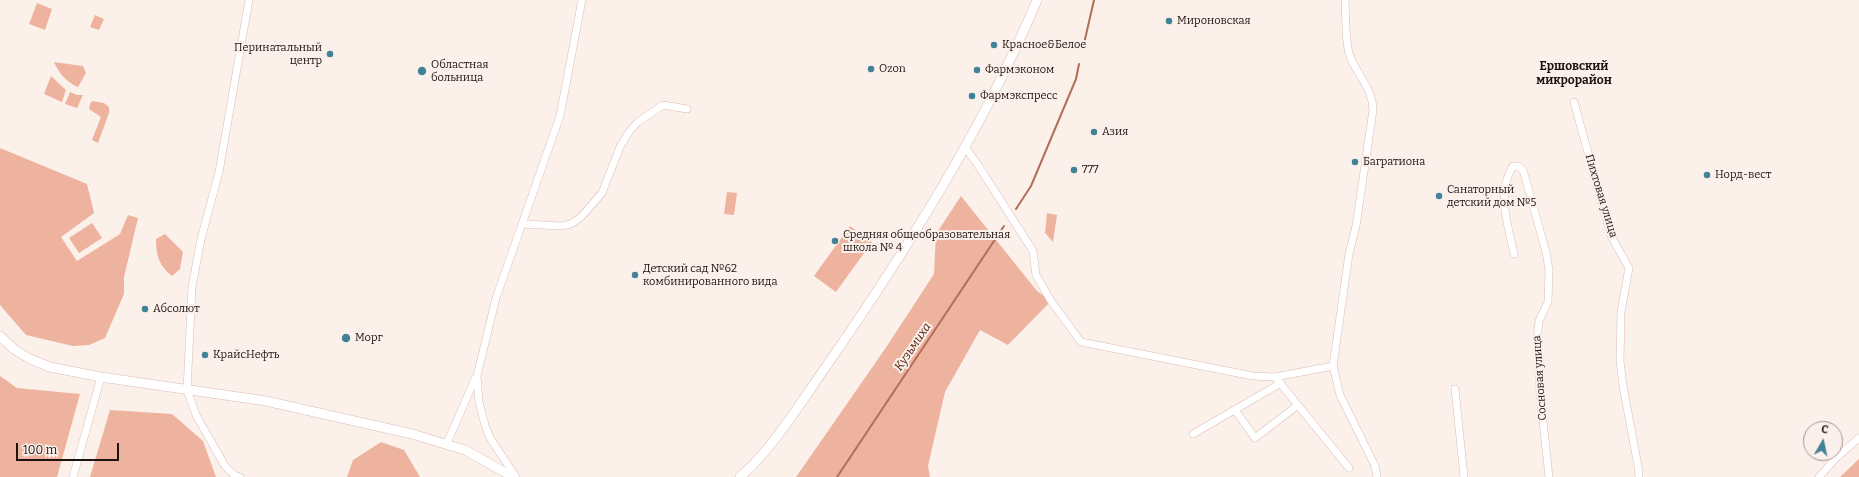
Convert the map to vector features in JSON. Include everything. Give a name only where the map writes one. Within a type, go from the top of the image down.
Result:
[{"type":"main road","points":[[740,477],[762,455],[878,292],[918,229],[965,147],[1024,32],[1037,0]]},
{"type":"main road","points":[[0,336],[15,350],[30,359],[71,372],[266,401],[447,443],[481,457],[513,477]]},
{"type":"street","points":[[240,477],[234,475],[224,466],[196,415],[187,390],[192,287],[201,238],[219,172],[249,0]]},
{"type":"street","points":[[447,443],[477,376],[490,320],[560,116],[582,0]]},
{"type":"street","points":[[1345,0],[1349,53],[1370,91],[1373,100],[1373,110],[1356,226],[1349,254],[1332,366],[1340,395],[1375,466],[1377,477]]},
{"type":"street","name":"Пихтовая улица","points":[[1574,102],[1611,236],[1629,268],[1621,312],[1620,361],[1639,477]]},
{"type":"street","points":[[522,224],[562,226],[571,224],[581,217],[602,193],[620,147],[629,132],[638,122],[663,105],[687,109]]},
{"type":"street","points":[[965,147],[1033,250],[1036,275],[1051,300],[1081,342],[1253,376],[1275,376],[1332,366]]},
{"type":"street","name":"Сосновая улица","points":[[1514,254],[1504,192],[1507,176],[1513,166],[1517,166],[1523,170],[1546,252],[1549,270],[1548,302],[1538,321],[1537,340],[1540,392],[1549,477]]},
{"type":"street","points":[[477,376],[479,402],[484,424],[490,438],[516,477]]},
{"type":"street","points":[[1275,376],[1349,468]]},
{"type":"street","points":[[73,477],[101,377]]},
{"type":"street","points":[[1193,434],[1281,383]]},
{"type":"street","points":[[1455,389],[1464,477]]},
{"type":"street","points":[[1235,410],[1255,438],[1298,405]]},
{"type":"street","points":[[1819,477],[1837,457],[1859,438]]},
{"type":"shaded area","points":[[37,3],[52,9],[45,30],[29,24]]},
{"type":"shaded area","points":[[95,15],[104,19],[99,30],[90,27]]},
{"type":"shaded area","points":[[54,62],[83,66],[86,73],[78,87],[63,77]]},
{"type":"shaded area","points":[[51,76],[66,90],[62,102],[44,94]]},
{"type":"shaded area","points":[[70,92],[77,95],[83,95],[77,108],[65,104]]},
{"type":"shaded area","points":[[92,101],[104,103],[109,107],[109,113],[98,143],[92,140],[101,117],[89,109]]},
{"type":"shaded area","points":[[0,148],[87,184],[94,213],[61,237],[77,261],[120,234],[128,215],[138,218],[124,277],[124,294],[105,338],[89,345],[73,346],[26,335],[0,305]]},
{"type":"shaded area","points":[[727,192],[737,193],[734,215],[724,214]]},
{"type":"shaded area","points":[[961,196],[1037,291],[1051,301],[1008,345],[980,330],[945,392],[928,466],[930,477],[796,477],[885,349],[934,274],[936,234]]},
{"type":"shaded area","points":[[1047,213],[1057,215],[1053,242],[1045,233]]},
{"type":"shaded area","points":[[92,223],[102,238],[79,253],[69,238]]},
{"type":"shaded area","points":[[850,226],[872,242],[836,292],[814,276]]},
{"type":"shaded area","points":[[165,234],[183,252],[180,269],[172,276],[161,264],[157,250],[156,239]]},
{"type":"shaded area","points":[[0,376],[17,388],[80,394],[57,477],[0,477]]},
{"type":"shaded area","points":[[110,410],[172,414],[203,441],[216,477],[90,477]]},
{"type":"shaded area","points":[[381,442],[404,450],[420,477],[347,477],[353,460]]},
{"type":"shaded area","points":[[1859,459],[1859,477],[1840,477]]},
{"type":"waterway","name":"Кузьмиха","points":[[1083,48],[1094,0]]},
{"type":"waterway","name":"Кузьмиха","points":[[1016,209],[1031,186],[1076,79],[1079,64]]},
{"type":"waterway","name":"Кузьмиха","points":[[837,477],[1004,226]]},
{"type":"place","name":"Мироновская","points":[[1169,21]]},
{"type":"place","name":"Красное&Белое","points":[[994,45]]},
{"type":"place","name":"Перинатальный центр","points":[[330,54]]},
{"type":"place","name":"Ozon","points":[[871,69]]},
{"type":"place","name":"Фармэконом","points":[[977,70]]},
{"type":"place","name":"Областная больница","points":[[422,71]]},
{"type":"place","name":"Фармэкспресс","points":[[972,96]]},
{"type":"place","name":"Азия","points":[[1094,132]]},
{"type":"place","name":"Багратиона","points":[[1355,162]]},
{"type":"place","name":"777","points":[[1074,170]]},
{"type":"place","name":"Норд-вест","points":[[1707,175]]},
{"type":"place","name":"Санаторный детский дом №5","points":[[1439,196]]},
{"type":"place","name":"Средняя общеобразовательная школа № 4","points":[[835,241]]},
{"type":"place","name":"Детский сад №62 комбинированного вида","points":[[635,275]]},
{"type":"place","name":"Абсолют","points":[[145,309]]},
{"type":"place","name":"Морг","points":[[346,338]]},
{"type":"place","name":"КрайсНефть","points":[[205,355]]},
{"type":"district","name":"Ершовский микрорайон","points":[[1574,74]]}]
